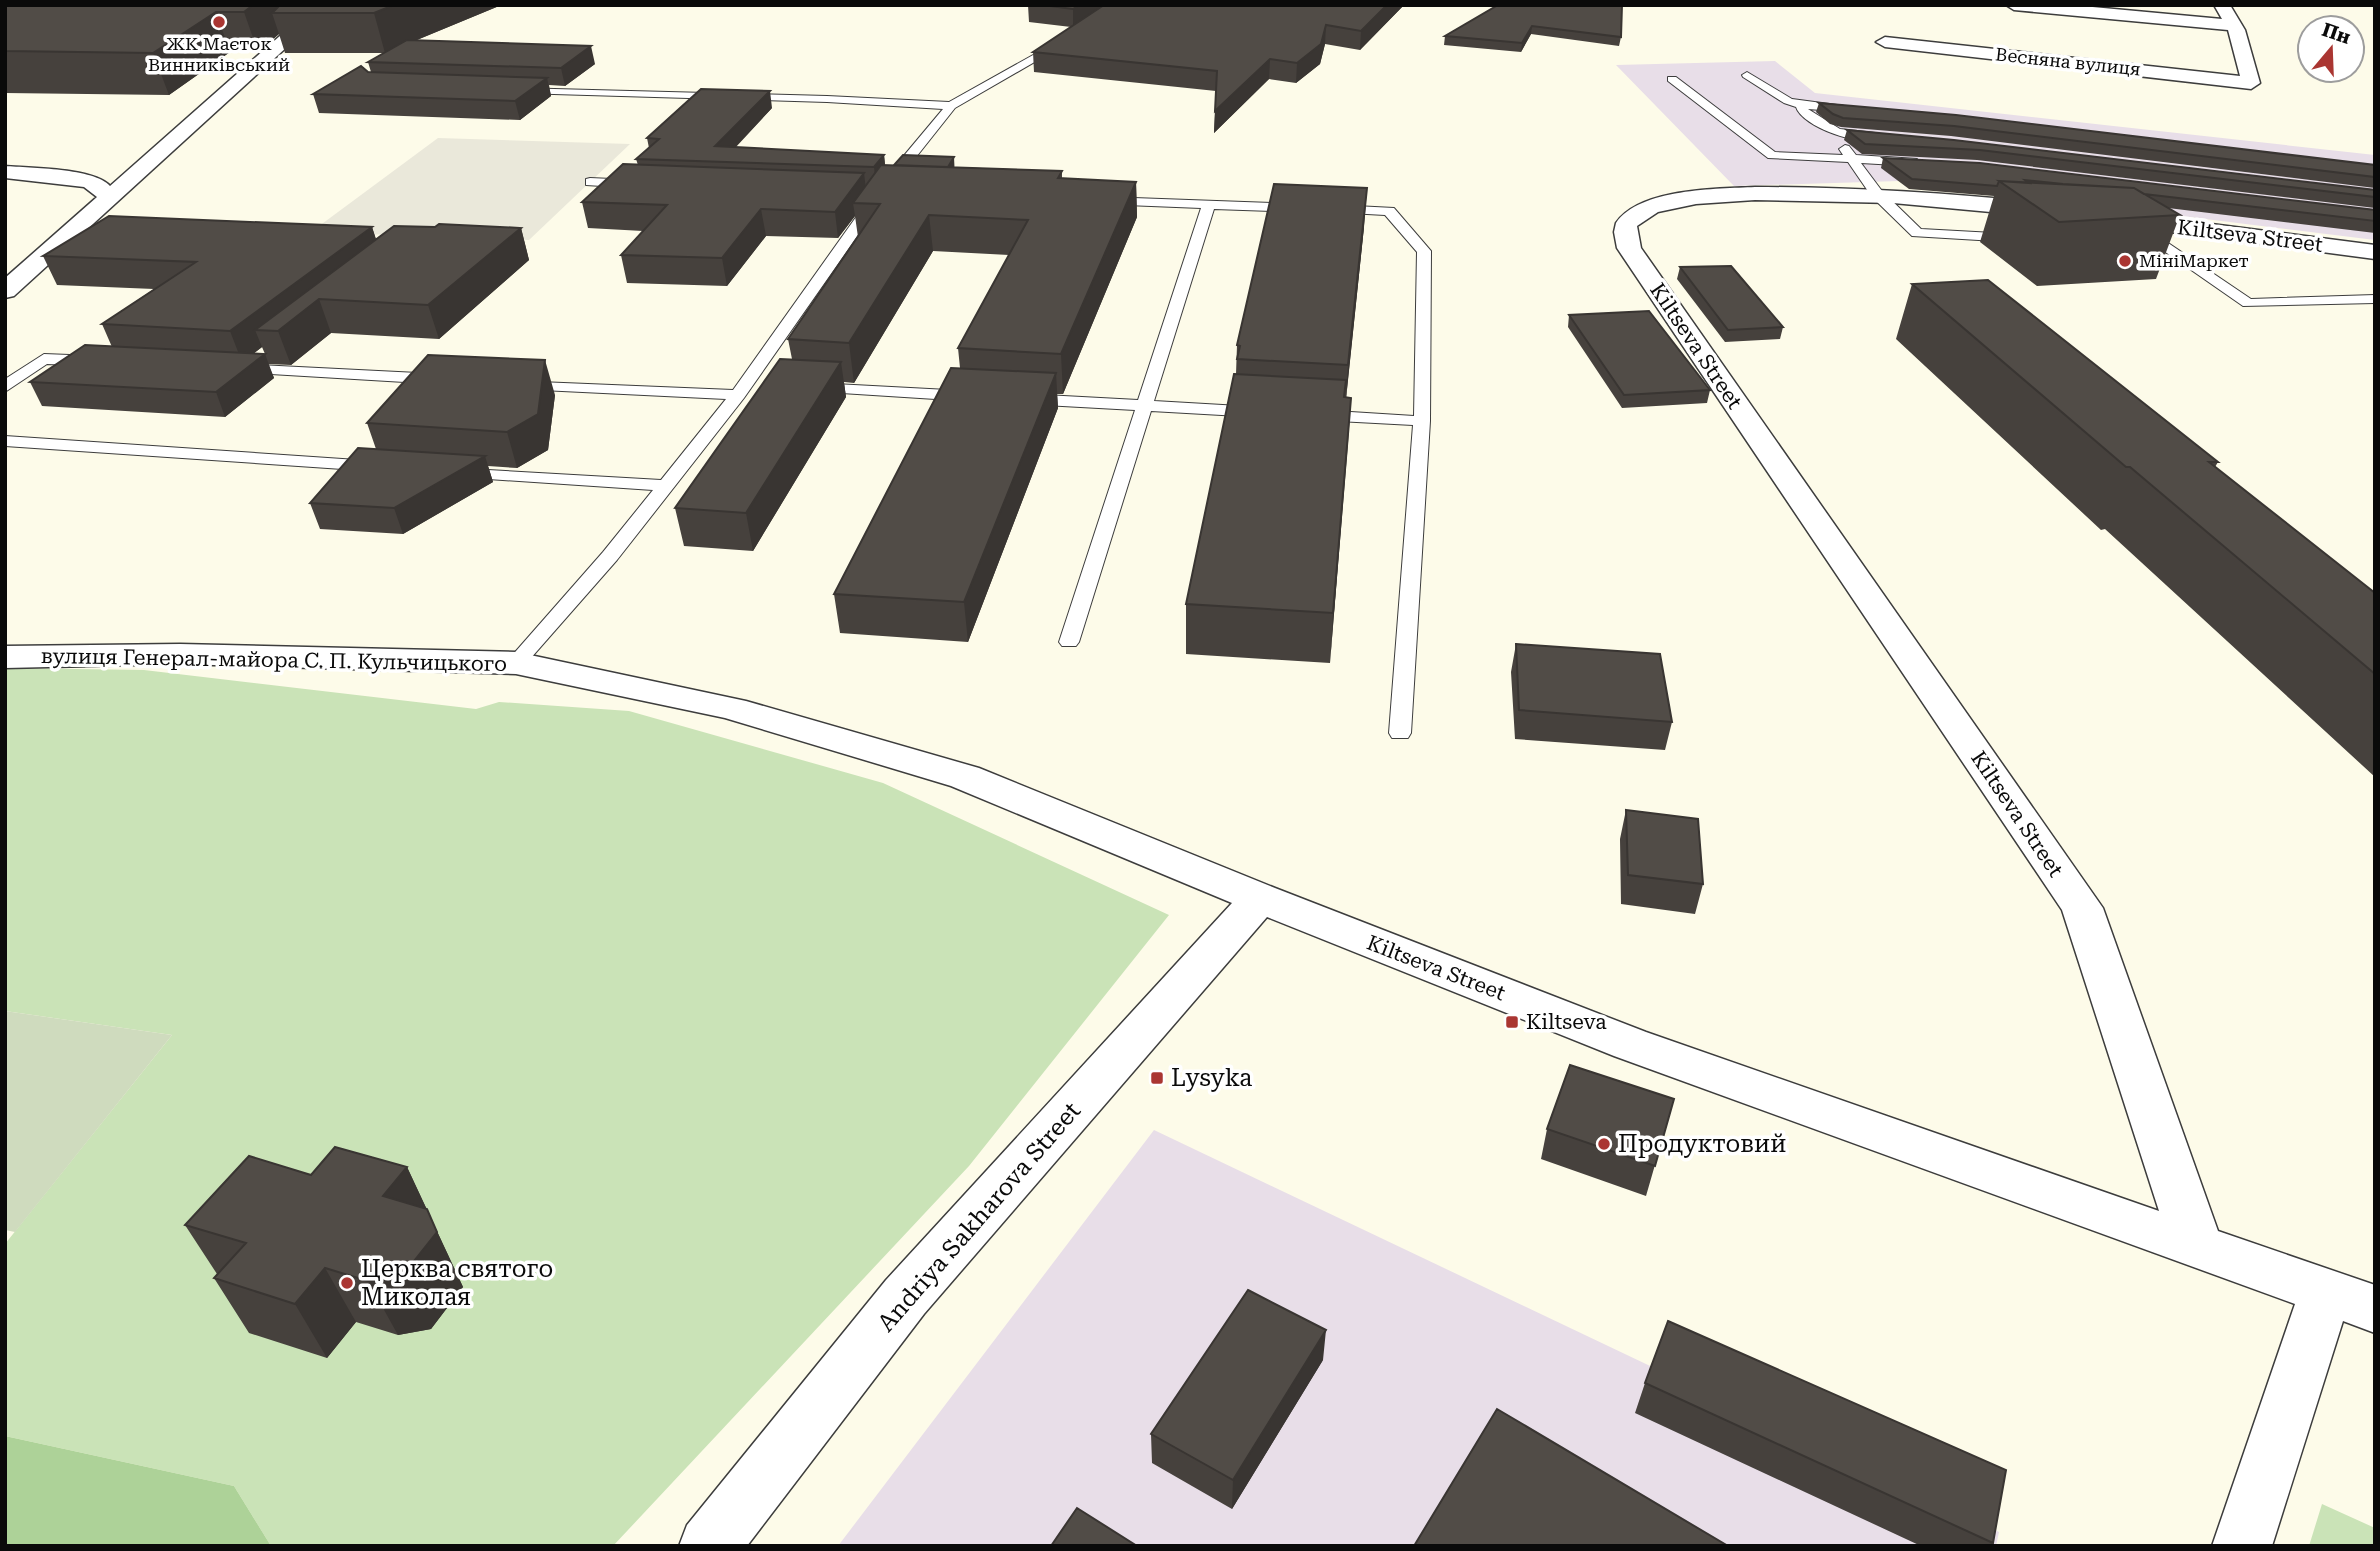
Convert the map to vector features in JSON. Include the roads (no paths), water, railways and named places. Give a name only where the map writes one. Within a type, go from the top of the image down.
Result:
[{"type":"street","points":[[2014,5],[2234,25]]},
{"type":"street","points":[[2222,5],[2234,25]]},
{"type":"street","points":[[291,12],[320,9]]},
{"type":"street","points":[[5,291],[320,9]]},
{"type":"street","name":"Весняна вулиця","points":[[1885,41],[2251,83],[2234,25]]},
{"type":"street","points":[[5,172],[88,181],[98,184],[110,199]]},
{"type":"street","name":"Kiltseva Street","points":[[2197,1246],[2082,908],[1629,248],[1625,233],[1628,222],[1637,212],[1674,201],[1776,194],[1877,194],[2109,224],[2375,252]]},
{"type":"street","name":"вулиця Генерал-майора С. П. Кульчицького","points":[[5,657],[180,654],[516,663],[733,709],[965,777],[1260,898]]},
{"type":"street","name":"Kiltseva Street","points":[[1260,898],[1630,1044],[2197,1246]]},
{"type":"street","name":"Andriya Sakharova Street","points":[[709,1546],[905,1297],[1260,898]]},
{"type":"street","points":[[2197,1246],[2351,1300],[2242,1546]]},
{"type":"lane","points":[[516,663],[610,556],[748,388],[881,192],[951,106],[1076,34]]},
{"type":"lane","points":[[1747,75],[1788,101],[1802,105],[1857,110]]},
{"type":"lane","points":[[1672,79],[1772,155],[1926,163]]},
{"type":"lane","points":[[511,89],[827,99],[951,106]]},
{"type":"lane","points":[[1802,105],[1802,110],[1825,128],[1838,133],[1888,138]]},
{"type":"lane","points":[[1838,133],[1849,158],[1877,194],[1917,233],[2028,239]]},
{"type":"lane","points":[[590,182],[645,184]]},
{"type":"lane","points":[[1086,200],[1389,211],[1424,250],[1422,421],[1400,733]]},
{"type":"lane","points":[[1069,642],[1209,205]]},
{"type":"lane","points":[[2109,224],[2166,246],[2248,303],[2375,299]]},
{"type":"lane","points":[[2109,224],[2166,246]]},
{"type":"lane","points":[[247,369],[268,353]]},
{"type":"lane","points":[[5,387],[44,359],[111,362]]},
{"type":"lane","points":[[220,368],[451,380]]},
{"type":"lane","points":[[506,383],[748,388]]},
{"type":"lane","points":[[802,387],[980,397]]},
{"type":"lane","points":[[1007,398],[1270,412]]},
{"type":"lane","points":[[1297,414],[1422,421]]},
{"type":"lane","points":[[5,441],[390,467]]},
{"type":"lane","points":[[446,471],[666,486]]},
{"type":"place","name":"ЖК Маєток Винниківський","points":[[219,22]]},
{"type":"place","name":"МініМаркет","points":[[2125,261]]},
{"type":"place","name":"Kiltseva","points":[[1512,1022]]},
{"type":"place","name":"Lysyka","points":[[1157,1078]]},
{"type":"place","name":"Продуктовий","points":[[1604,1144]]},
{"type":"place","name":"Церква святого Миколая","points":[[347,1283]]}]
